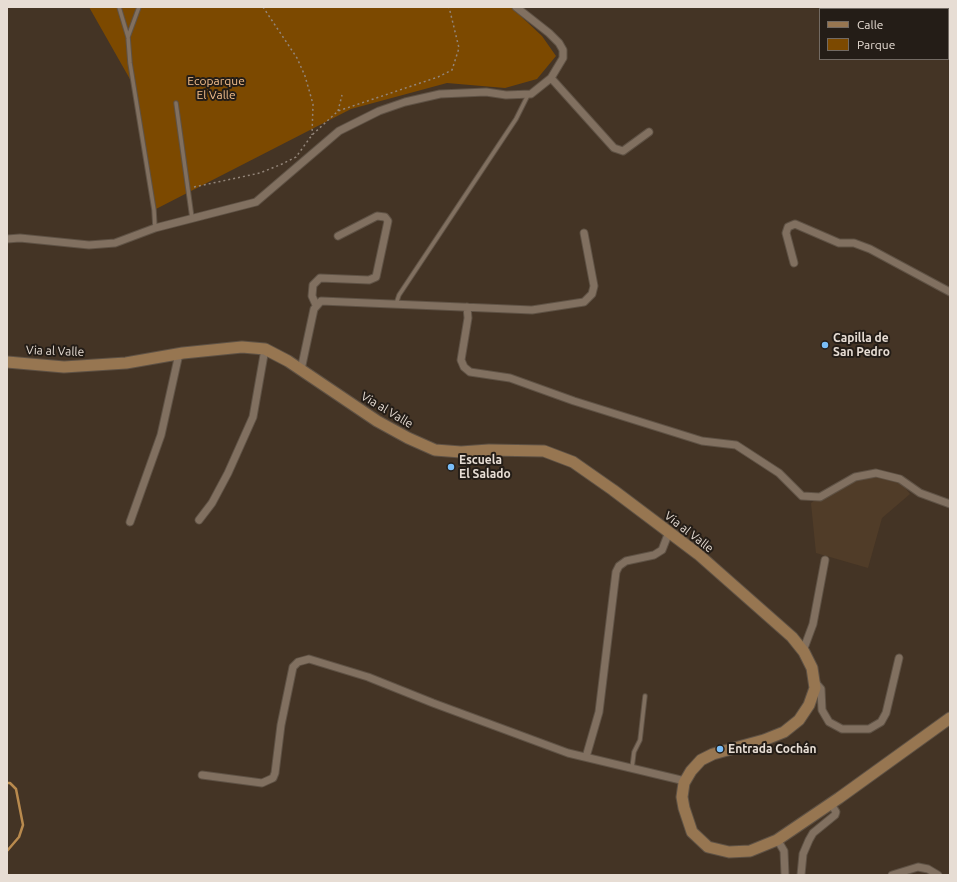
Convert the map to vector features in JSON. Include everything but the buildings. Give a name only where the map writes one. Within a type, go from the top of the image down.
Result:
[{"type":"main road","name":"Via al Valle","points":[[7,362],[64,367],[126,363],[179,354],[242,347],[265,349],[299,368],[377,420],[408,438],[435,450],[461,452],[489,450],[544,451],[573,462],[698,554],[792,637],[803,651],[812,668],[815,688],[809,705],[799,720],[784,732],[764,740],[713,754],[701,760],[691,771],[685,781],[682,796],[688,823],[692,832],[708,846],[728,852],[750,851],[777,839],[831,804],[950,718]]},
{"type":"street","points":[[7,239],[20,238],[89,245],[115,243],[155,228],[256,202],[339,131],[379,112],[405,102],[440,94],[486,92],[506,95],[532,94],[551,78],[563,58],[563,50],[559,43],[549,33],[516,7]]},
{"type":"street","points":[[551,78],[614,148],[623,151],[649,132]]},
{"type":"street","points":[[299,368],[302,365],[316,305],[312,296],[313,285],[320,278],[369,280],[376,277],[388,221],[382,216],[377,216],[338,236]]},
{"type":"street","points":[[794,263],[786,233],[788,227],[795,224],[839,243],[854,243],[870,249],[950,292]]},
{"type":"street","points":[[316,305],[324,301],[532,310],[584,302],[592,294],[594,286],[584,233]]},
{"type":"street","points":[[467,307],[468,318],[461,360],[464,367],[470,372],[510,378],[574,401],[702,441],[736,445],[779,473],[802,496],[815,498],[825,495],[855,477],[876,474],[900,479],[920,493],[950,504]]},
{"type":"street","points":[[199,520],[212,503],[228,473],[253,417],[265,349]]},
{"type":"street","points":[[130,522],[161,435],[179,354]]},
{"type":"street","points":[[586,757],[599,712],[616,572],[619,566],[626,561],[654,555],[662,550],[669,532]]},
{"type":"street","points":[[803,651],[813,624],[825,560]]},
{"type":"street","points":[[814,680],[822,689],[822,710],[828,722],[842,729],[869,729],[881,722],[886,713],[899,658]]},
{"type":"street","points":[[202,775],[262,783],[273,778],[275,773],[281,725],[293,671],[298,662],[305,659],[368,677],[433,703],[568,753],[685,781]]},
{"type":"street","points":[[800,875],[803,854],[809,840],[813,834],[835,815],[836,812],[831,804]]},
{"type":"street","points":[[777,839],[784,851],[786,862],[785,875]]},
{"type":"street","points":[[892,875],[918,867],[928,869],[938,875]]},
{"type":"lane","points":[[119,7],[128,37],[130,63],[154,210],[155,228]]},
{"type":"lane","points":[[128,37],[139,7]]},
{"type":"lane","points":[[396,304],[399,295],[516,119],[529,94]]},
{"type":"lane","points":[[176,103],[192,218]]},
{"type":"lane","points":[[632,768],[634,752],[640,740],[645,696]]},
{"type":"path","points":[[263,7],[297,58],[305,76],[313,104],[312,135]]},
{"type":"path","points":[[188,188],[260,173],[276,166],[296,156],[312,135],[338,111],[438,77],[452,70],[460,48],[450,7]]},
{"type":"path","points":[[338,111],[342,95]]},
{"type":"shaded area","points":[[866,474],[895,480],[904,486],[910,494],[882,518],[868,568],[816,553],[811,503],[836,487]]},
{"type":"green space","name":"Ecoparque El Valle","points":[[89,7],[511,7],[542,36],[556,56],[537,79],[505,88],[447,83],[351,109],[154,210],[135,88]]},
{"type":"waterway","points":[[7,783],[10,783],[16,789],[23,825],[19,837],[7,851]]},
{"type":"place","name":"Capilla de San Pedro","points":[[825,345]]},
{"type":"place","name":"Escuela El Salado","points":[[451,467]]},
{"type":"place","name":"Entrada Cochán","points":[[720,749]]}]
